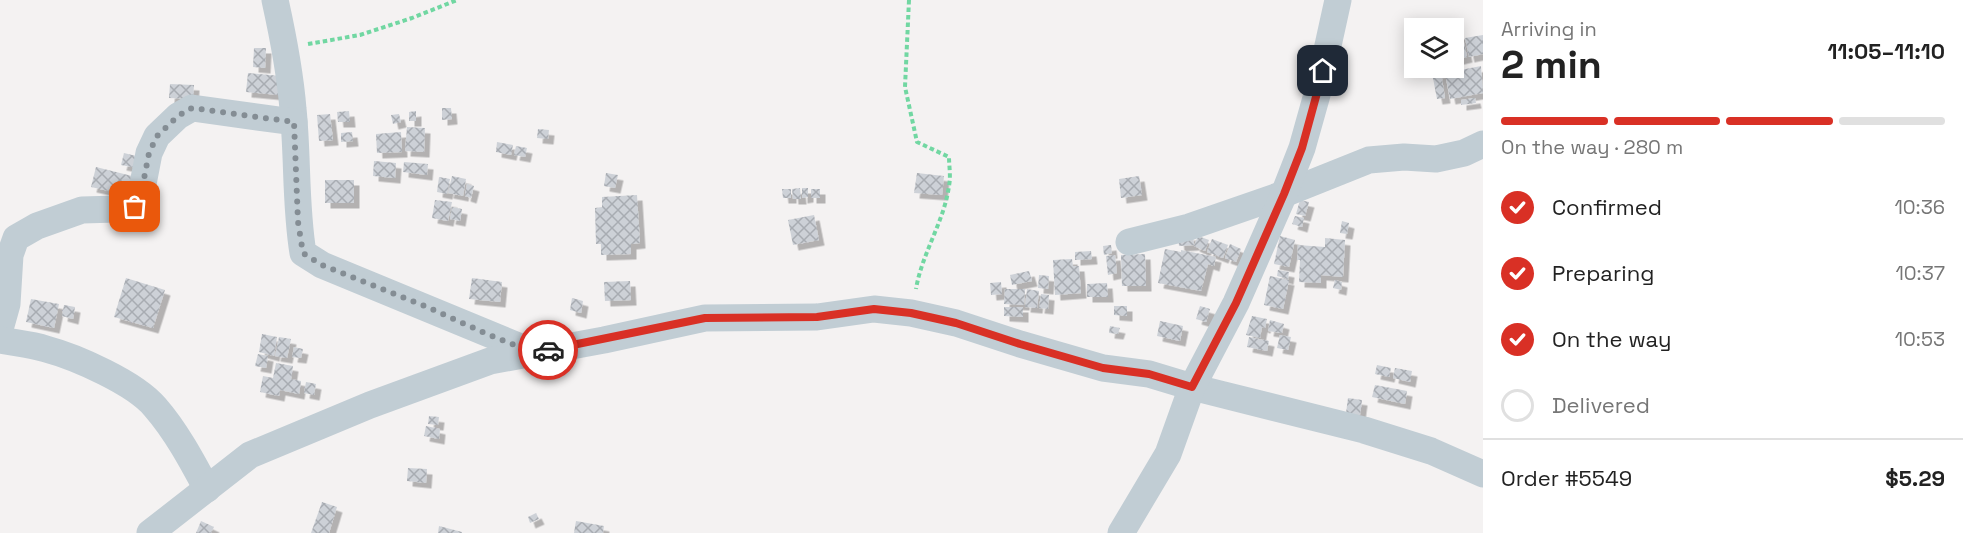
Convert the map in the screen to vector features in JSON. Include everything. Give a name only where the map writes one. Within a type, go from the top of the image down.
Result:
[{"type":"street","points":[[275,0],[286,47],[294,122],[298,222],[303,253],[322,265],[535,353]]},
{"type":"street","points":[[1121,533],[1168,454],[1192,387],[1236,303],[1284,194],[1302,148],[1318,91],[1338,0]]},
{"type":"street","points":[[0,329],[7,304],[10,255],[16,238],[37,226],[81,210],[135,207],[143,184],[149,153],[157,136],[178,116],[192,108],[294,122]]},
{"type":"street","points":[[1129,242],[1189,227],[1284,194],[1369,160],[1404,157],[1436,159],[1464,153],[1483,144]]},
{"type":"street","points":[[150,533],[250,455],[370,405],[489,362],[705,318],[817,317],[874,309],[911,313],[956,323],[1103,368],[1149,374],[1364,430],[1431,451],[1483,474]]},
{"type":"street","points":[[0,340],[45,349],[88,365],[131,387],[154,405],[186,451],[207,489]]},
{"type":"path","points":[[286,47],[360,35],[457,0]]},
{"type":"path","points":[[909,0],[905,87],[917,142],[949,157],[949,185],[940,218],[919,273],[911,313]]},
{"type":"building","points":[[1483,35],[1483,54],[1469,57],[1465,38]]},
{"type":"building","points":[[1464,43],[1467,57],[1464,58]]},
{"type":"building","points":[[254,48],[266,48],[265,68],[253,67]]},
{"type":"building","points":[[1481,66],[1483,93],[1450,99],[1446,78],[1464,78],[1464,69]]},
{"type":"building","points":[[248,73],[281,76],[279,95],[246,92]]},
{"type":"building","points":[[1433,78],[1442,78],[1445,98],[1437,99]]},
{"type":"building","points":[[170,84],[194,85],[193,99],[169,98]]},
{"type":"building","points":[[1475,98],[1476,103],[1461,105],[1461,100]]},
{"type":"building","points":[[442,108],[451,108],[452,119],[442,120]]},
{"type":"building","points":[[349,111],[350,122],[338,122],[337,112]]},
{"type":"building","points":[[416,111],[416,121],[409,121],[409,112]]},
{"type":"building","points":[[330,114],[333,140],[319,141],[317,115]]},
{"type":"building","points":[[399,114],[401,122],[393,124],[391,115]]},
{"type":"building","points":[[407,127],[425,128],[424,152],[405,151]]},
{"type":"building","points":[[538,129],[549,130],[548,139],[537,138]]},
{"type":"building","points":[[352,132],[353,141],[341,142],[341,133]]},
{"type":"building","points":[[401,132],[402,152],[377,153],[376,134]]},
{"type":"building","points":[[497,142],[513,145],[511,155],[496,152]]},
{"type":"building","points":[[516,146],[527,148],[525,157],[514,155]]},
{"type":"building","points":[[124,153],[140,157],[137,168],[121,165]]},
{"type":"building","points":[[374,161],[396,163],[395,178],[373,176]]},
{"type":"building","points":[[404,162],[428,164],[427,175],[403,172]]},
{"type":"building","points":[[96,167],[132,176],[127,195],[91,187]]},
{"type":"building","points":[[606,173],[618,175],[615,188],[604,186]]},
{"type":"building","points":[[917,173],[944,176],[942,195],[914,193]]},
{"type":"building","points":[[452,176],[466,179],[463,196],[448,193]]},
{"type":"building","points":[[1139,176],[1142,195],[1121,198],[1119,179]]},
{"type":"building","points":[[439,177],[450,179],[447,194],[437,192]]},
{"type":"building","points":[[325,180],[354,180],[354,203],[325,203]]},
{"type":"building","points":[[467,184],[474,186],[471,198],[465,196]]},
{"type":"building","points":[[800,188],[801,199],[793,199],[792,189]]},
{"type":"building","points":[[802,188],[808,188],[808,197],[802,198]]},
{"type":"building","points":[[782,189],[791,189],[791,198],[783,198]]},
{"type":"building","points":[[811,189],[820,189],[820,198],[811,198]]},
{"type":"building","points":[[637,195],[640,243],[631,244],[631,254],[601,255],[601,244],[596,244],[595,208],[602,207],[602,197]]},
{"type":"building","points":[[435,200],[452,202],[448,221],[432,218]]},
{"type":"building","points":[[1300,200],[1309,202],[1305,216],[1296,214]]},
{"type":"building","points":[[452,207],[462,209],[460,221],[450,219]]},
{"type":"building","points":[[814,215],[819,240],[793,245],[788,220]]},
{"type":"building","points":[[1295,216],[1304,218],[1302,227],[1292,224]]},
{"type":"building","points":[[1342,221],[1349,223],[1347,234],[1340,233]]},
{"type":"building","points":[[1193,235],[1194,245],[1179,246],[1178,236]]},
{"type":"building","points":[[1198,236],[1209,240],[1205,251],[1194,246]]},
{"type":"building","points":[[1280,236],[1295,240],[1289,267],[1274,264]]},
{"type":"building","points":[[1325,238],[1345,240],[1343,277],[1321,275],[1321,283],[1299,282],[1298,245],[1325,247]]},
{"type":"building","points":[[1212,239],[1228,245],[1223,258],[1207,252]]},
{"type":"building","points":[[1230,244],[1241,249],[1236,262],[1225,258]]},
{"type":"building","points":[[1111,245],[1112,253],[1104,255],[1103,246]]},
{"type":"building","points":[[1165,249],[1216,257],[1214,266],[1208,264],[1201,291],[1158,283]]},
{"type":"building","points":[[1091,251],[1092,259],[1075,260],[1075,252]]},
{"type":"building","points":[[1145,254],[1146,286],[1122,286],[1121,255]]},
{"type":"building","points":[[1115,255],[1117,273],[1108,275],[1106,256]]},
{"type":"building","points":[[1072,259],[1073,266],[1079,266],[1081,293],[1055,295],[1053,260]]},
{"type":"building","points":[[1278,270],[1289,272],[1288,279],[1277,276]]},
{"type":"building","points":[[1029,271],[1032,281],[1012,285],[1010,275]]},
{"type":"building","points":[[1039,275],[1049,276],[1048,289],[1038,288]]},
{"type":"building","points":[[1270,276],[1289,280],[1283,309],[1264,305]]},
{"type":"building","points":[[126,278],[165,290],[153,328],[114,317]]},
{"type":"building","points":[[472,278],[502,282],[500,302],[469,299]]},
{"type":"building","points":[[1335,280],[1342,282],[1341,290],[1333,288]]},
{"type":"building","points":[[630,281],[631,300],[605,301],[604,282]]},
{"type":"building","points":[[1001,282],[1002,294],[991,295],[990,283]]},
{"type":"building","points":[[1107,283],[1108,297],[1087,297],[1087,284]]},
{"type":"building","points":[[1005,289],[1025,289],[1024,305],[1004,304]]},
{"type":"building","points":[[1027,289],[1039,291],[1037,308],[1025,307]]},
{"type":"building","points":[[1041,294],[1049,295],[1048,309],[1039,308]]},
{"type":"building","points":[[572,298],[583,301],[581,313],[570,310]]},
{"type":"building","points":[[31,299],[59,304],[54,328],[26,322]]},
{"type":"building","points":[[64,305],[75,307],[73,319],[62,316]]},
{"type":"building","points":[[1114,306],[1127,306],[1127,316],[1114,315]]},
{"type":"building","points":[[1200,306],[1210,309],[1206,322],[1196,319]]},
{"type":"building","points":[[1004,307],[1023,307],[1023,317],[1004,316]]},
{"type":"building","points":[[1252,316],[1267,319],[1265,328],[1262,327],[1260,338],[1246,335]]},
{"type":"building","points":[[1270,320],[1284,324],[1282,333],[1268,331]]},
{"type":"building","points":[[1160,321],[1183,326],[1180,341],[1157,336]]},
{"type":"building","points":[[1110,326],[1120,328],[1118,334],[1109,333]]},
{"type":"building","points":[[262,334],[277,337],[274,356],[259,352]]},
{"type":"building","points":[[1280,335],[1291,337],[1288,350],[1277,348]]},
{"type":"building","points":[[279,337],[291,339],[287,358],[275,356]]},
{"type":"building","points":[[1249,337],[1269,341],[1267,351],[1247,347]]},
{"type":"building","points":[[294,347],[303,349],[301,358],[292,357]]},
{"type":"building","points":[[258,354],[268,356],[266,368],[255,366]]},
{"type":"building","points":[[276,363],[293,366],[291,379],[301,381],[299,394],[280,390],[279,396],[260,392],[263,376],[273,378]]},
{"type":"building","points":[[1377,365],[1391,368],[1389,377],[1375,374]]},
{"type":"building","points":[[1395,368],[1412,371],[1410,382],[1393,378]]},
{"type":"building","points":[[306,382],[316,384],[314,395],[304,393]]},
{"type":"building","points":[[1375,385],[1407,391],[1405,404],[1372,397]]},
{"type":"building","points":[[1348,398],[1362,400],[1360,415],[1346,413]]},
{"type":"building","points":[[429,416],[439,417],[438,425],[428,424]]},
{"type":"building","points":[[426,426],[440,429],[439,439],[424,436]]},
{"type":"building","points":[[408,468],[427,469],[426,483],[407,481]]},
{"type":"building","points":[[322,502],[337,507],[329,533],[311,533]]},
{"type":"building","points":[[536,513],[539,519],[530,523],[528,517]]},
{"type":"building","points":[[201,521],[214,527],[211,533],[196,533]]},
{"type":"building","points":[[576,521],[604,526],[603,533],[574,533]]},
{"type":"building","points":[[439,526],[462,532],[462,533],[438,533]]},
{"type":"way so far","points":[[135,207],[143,184],[149,153],[157,136],[178,116],[192,108],[294,122],[298,222],[303,253],[322,265],[487,334],[535,353],[548,350]]},
{"type":"route","points":[[548,350],[705,318],[817,317],[874,309],[911,313],[956,323],[1103,368],[1149,374],[1192,387],[1236,303],[1271,219],[1284,194],[1302,148],[1323,71]]}]
